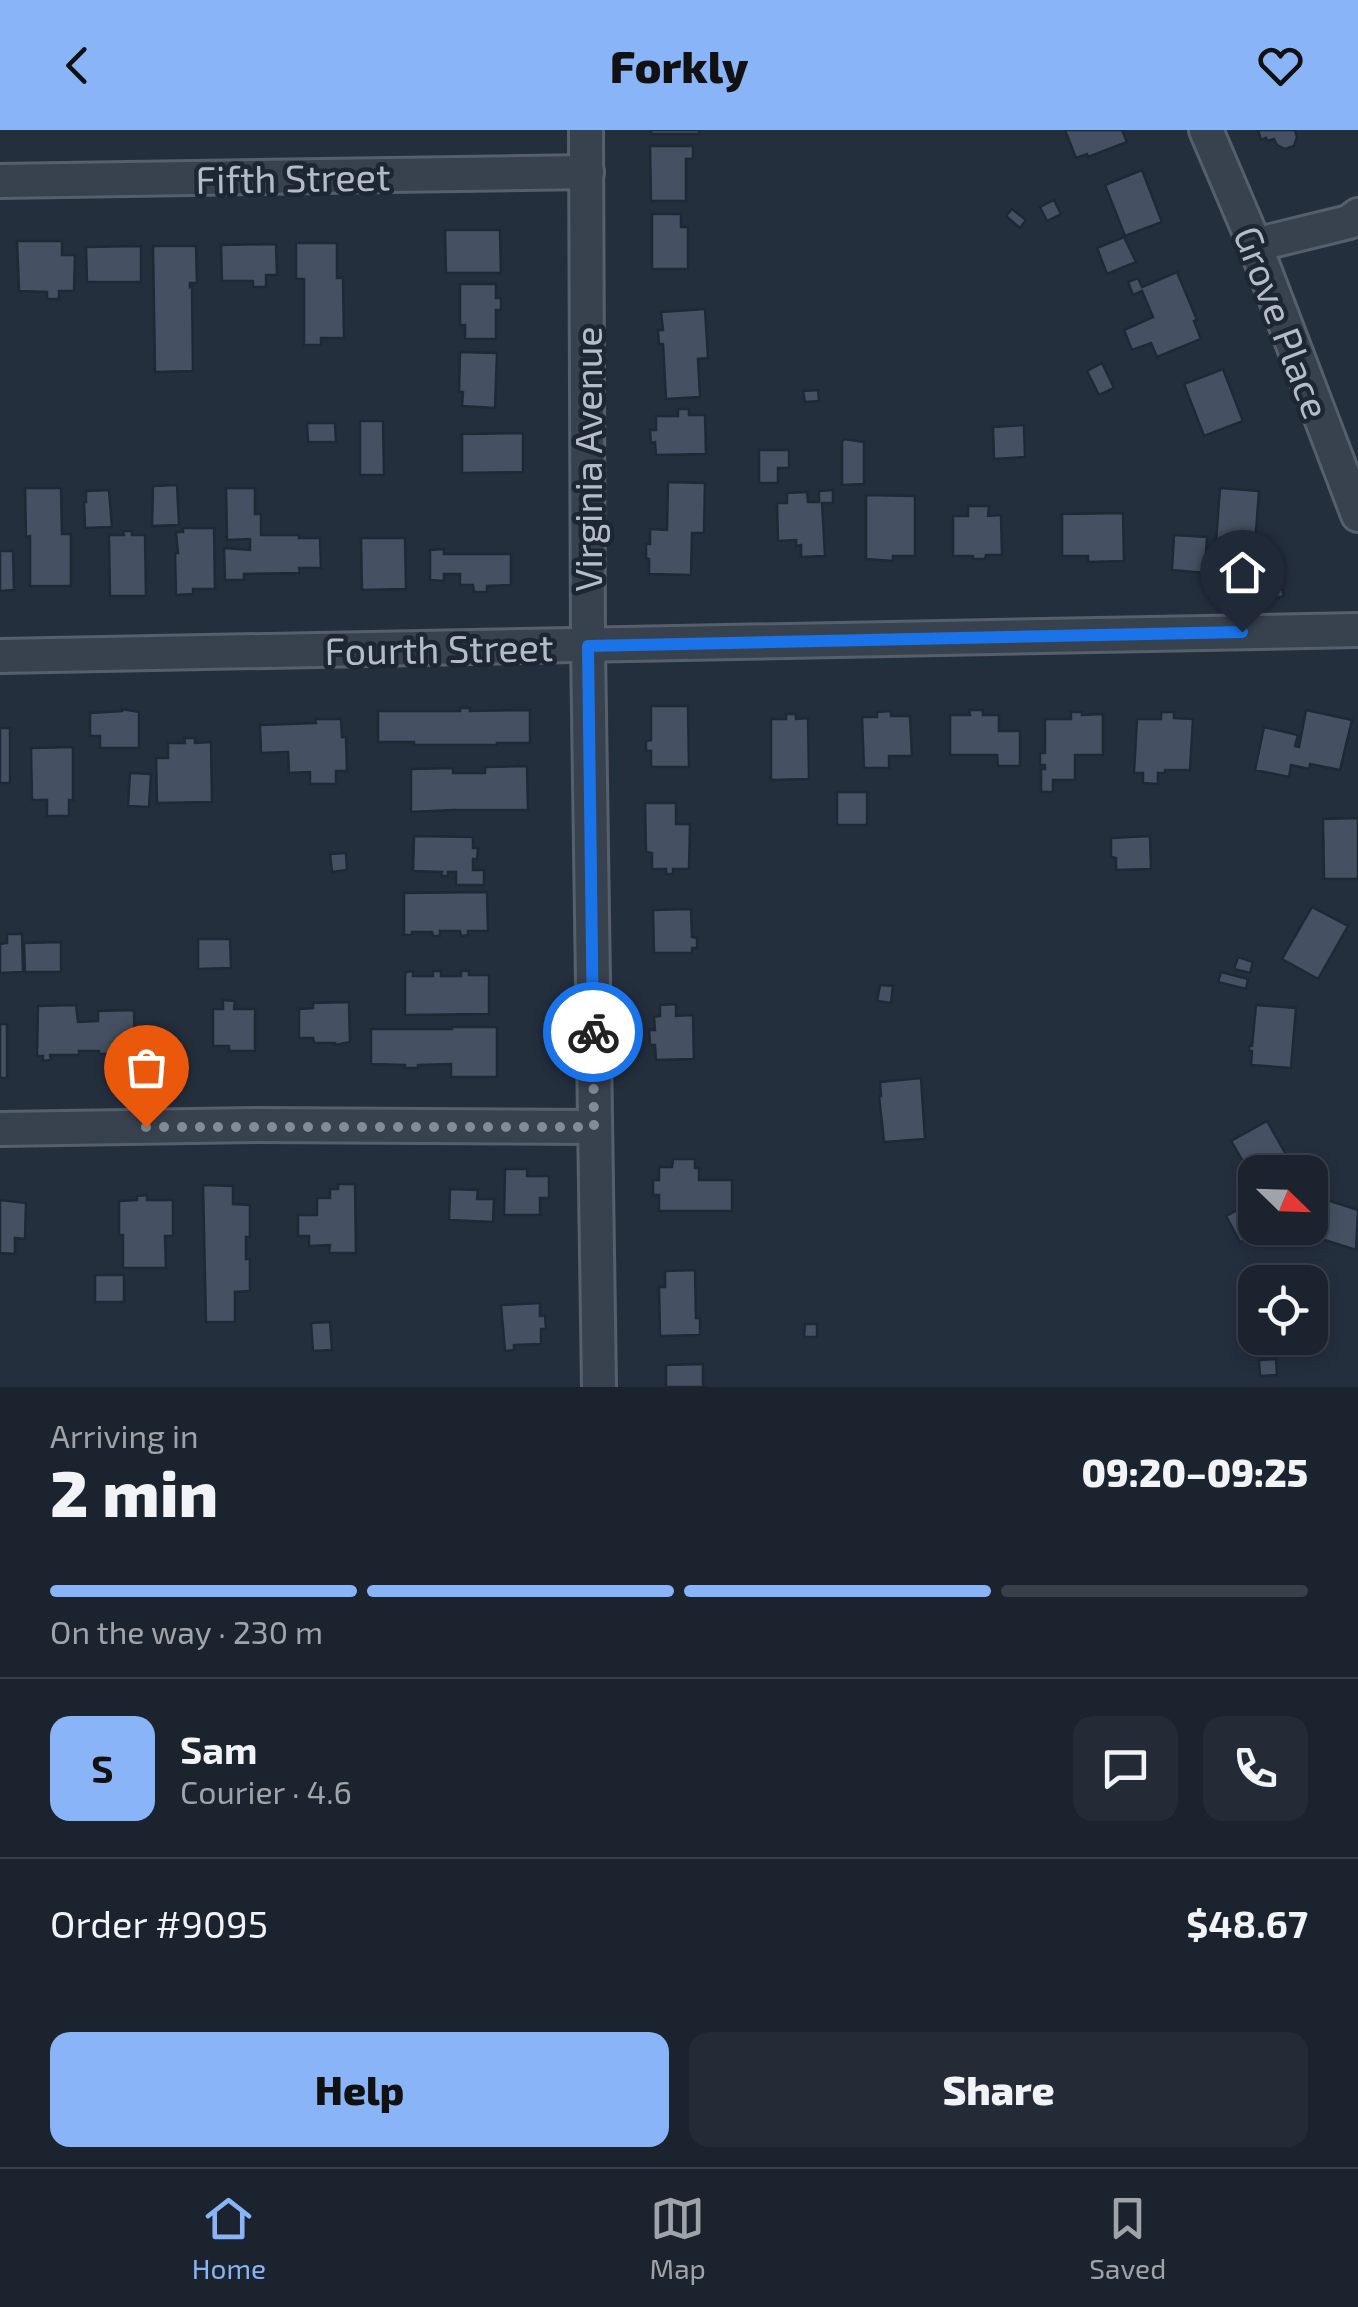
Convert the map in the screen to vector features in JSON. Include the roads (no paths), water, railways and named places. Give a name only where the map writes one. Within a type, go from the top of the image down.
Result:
[{"type":"street","name":"Virginia Avenue","points":[[586,130],[588,646],[600,1387]]},
{"type":"street","name":"Grove Place","points":[[1206,130],[1255,245],[1358,515]]},
{"type":"street","name":"Fifth Street","points":[[0,181],[587,172]]},
{"type":"street","points":[[1255,245],[1349,222],[1358,215]]},
{"type":"street","name":"Fourth Street","points":[[0,656],[1358,630]]},
{"type":"street","points":[[0,1129],[594,1127]]}]
